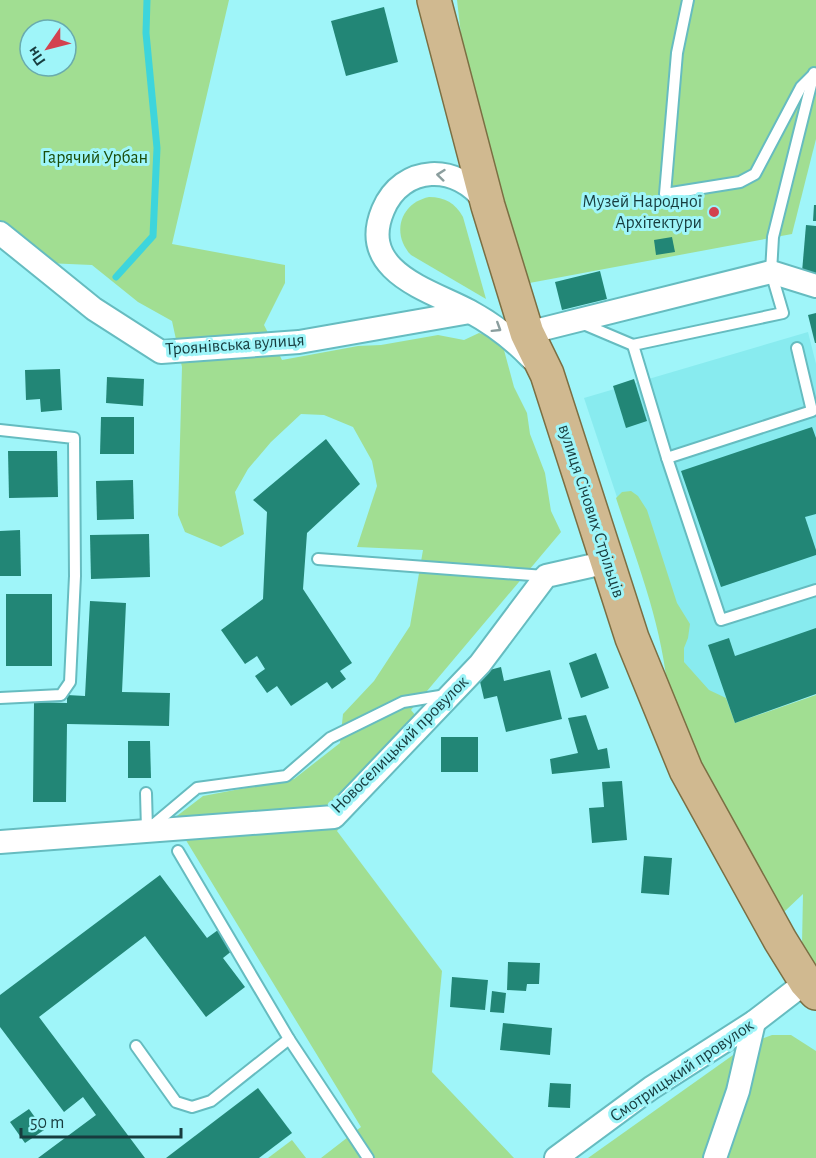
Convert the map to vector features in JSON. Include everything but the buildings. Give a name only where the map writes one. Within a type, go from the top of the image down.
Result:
[{"type":"main road","name":"вулиця Січових Стрільців","points":[[434,0],[488,206],[527,333],[547,374],[632,638],[686,770],[752,891],[811,988]]},
{"type":"street","points":[[488,206],[477,191],[461,179],[431,174],[410,180],[399,187],[386,202],[380,217],[378,234],[381,249],[390,266],[399,276],[470,312],[510,337],[547,374]]},
{"type":"street","name":"Троянівська вулиця","points":[[0,233],[94,309],[161,352],[299,342],[470,312]]},
{"type":"street","points":[[527,333],[771,272],[816,286]]},
{"type":"street","points":[[546,576],[608,562]]},
{"type":"street","name":"Новоселицький провулок","points":[[0,842],[334,817],[480,664],[546,576]]},
{"type":"street","name":"Смотрицький провулок","points":[[556,1158],[651,1088],[811,988]]},
{"type":"street","points":[[715,1158],[738,1091],[754,1022]]},
{"type":"lane","points":[[688,0],[677,53],[665,194],[740,182],[755,174],[801,87],[815,71]]},
{"type":"lane","points":[[578,321],[633,345],[783,313],[771,272],[773,237],[815,71]]},
{"type":"lane","points":[[633,345],[667,458],[721,620],[816,590]]},
{"type":"lane","points":[[667,458],[812,411],[797,348]]},
{"type":"lane","points":[[0,430],[74,438],[75,565],[70,682],[61,695],[0,698]]},
{"type":"lane","points":[[318,559],[546,576]]},
{"type":"lane","points":[[147,830],[198,788],[286,776],[330,738],[403,702],[450,694]]},
{"type":"lane","points":[[146,793],[147,830]]},
{"type":"lane","points":[[178,851],[289,1039],[368,1158]]},
{"type":"lane","points":[[136,1046],[176,1102],[192,1107],[211,1101],[289,1039]]},
{"type":"shaded area","points":[[808,332],[816,364],[816,693],[695,732],[584,398]]},
{"type":"green space","name":"Гарячий Урбан","points":[[0,0],[229,0],[172,244],[285,265],[285,283],[264,325],[282,360],[438,335],[464,340],[479,333],[494,338],[504,350],[514,387],[527,413],[530,434],[545,473],[551,511],[561,532],[411,710],[427,729],[337,831],[442,971],[432,1072],[514,1158],[321,1158],[361,1127],[173,819],[203,796],[294,779],[340,743],[343,714],[374,681],[410,626],[423,550],[357,547],[377,486],[372,461],[353,427],[324,415],[301,414],[271,442],[248,469],[235,492],[244,534],[221,547],[185,532],[178,515],[182,367],[172,321],[138,302],[92,265],[46,263],[0,222]]},
{"type":"green space","points":[[457,0],[816,0],[816,139],[792,234],[524,284],[464,61]]},
{"type":"green space","points":[[429,197],[449,202],[463,217],[486,299],[411,255],[405,247],[400,229],[405,212],[419,200]]},
{"type":"green space","points":[[631,491],[638,496],[647,510],[677,603],[690,624],[684,648],[684,662],[709,690],[726,698],[735,723],[816,695],[816,968],[802,945],[803,894],[785,911],[777,912],[763,893],[668,695],[655,620],[616,498],[622,492]]},
{"type":"green space","points":[[772,1035],[791,1035],[816,1051],[816,1158],[588,1158],[750,1043]]},
{"type":"green space","points":[[292,1140],[306,1158],[268,1158]]},
{"type":"waterway","points":[[116,277],[153,236],[157,148],[146,33],[147,0]]},
{"type":"place","name":"Музей Народної Архітектури","points":[[714,212]]}]
